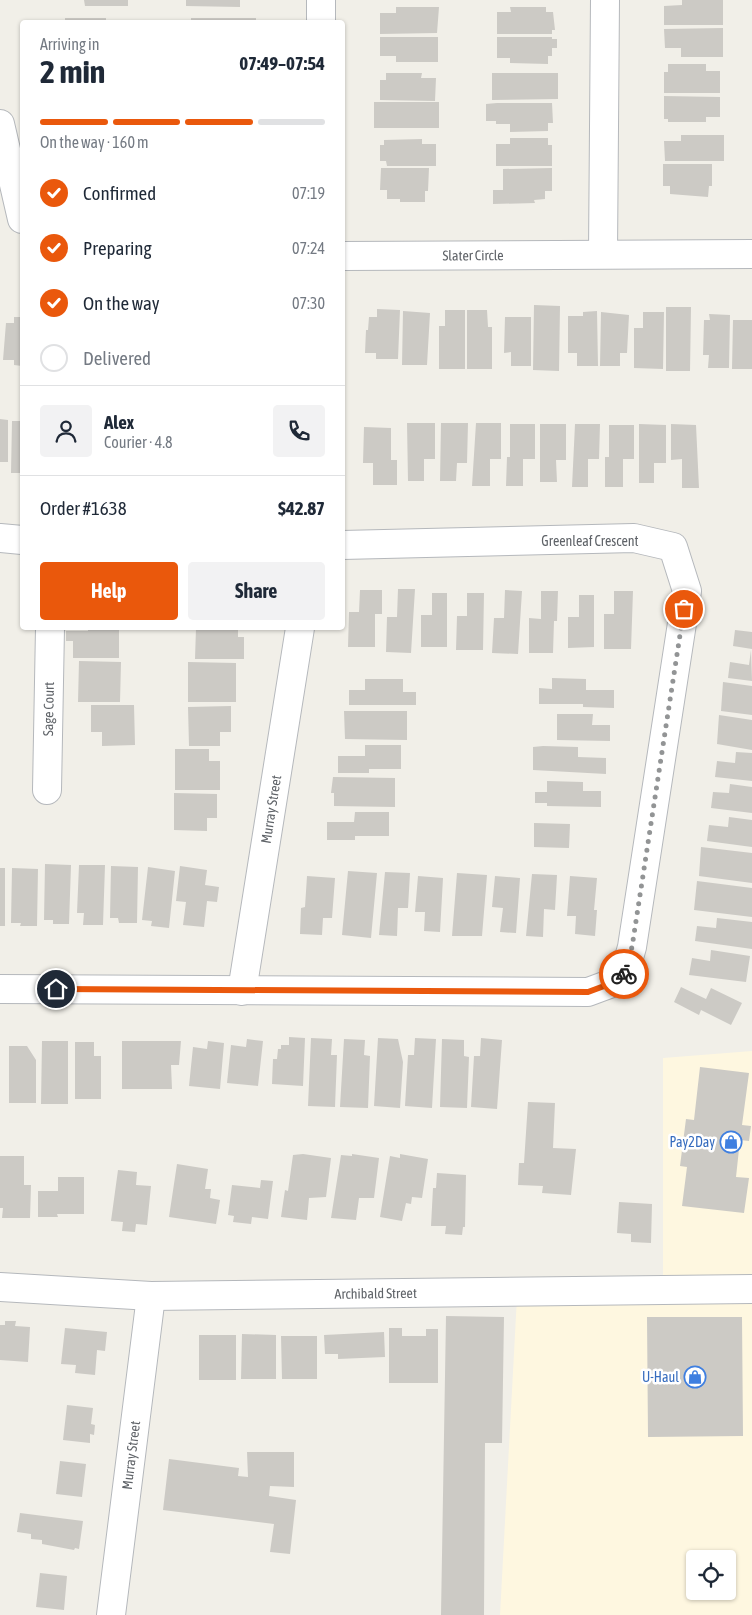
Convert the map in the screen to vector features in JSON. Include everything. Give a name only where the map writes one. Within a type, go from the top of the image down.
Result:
[{"type":"street","points":[[321,0],[321,20]]},
{"type":"street","points":[[603,254],[606,0]]},
{"type":"street","points":[[0,124],[20,210]]},
{"type":"street","name":"Slater Circle","points":[[345,256],[752,254]]},
{"type":"street","points":[[0,538],[20,540]]},
{"type":"street","name":"Greenleaf Crescent","points":[[242,991],[588,992],[623,979],[632,947],[687,590],[673,547],[634,538],[345,545]]},
{"type":"street","name":"Sage Court","points":[[47,790],[50,630]]},
{"type":"street","name":"Murray Street","points":[[242,991],[300,630]]},
{"type":"street","points":[[0,989],[242,991]]},
{"type":"street","name":"Archibald Street","points":[[0,1287],[151,1296],[752,1289]]},
{"type":"street","name":"Murray Street","points":[[111,1615],[151,1296]]},
{"type":"shaded area","points":[[752,1051],[752,1615],[500,1615],[518,1278],[663,1280],[663,1058]]},
{"type":"building","points":[[84,0],[128,0],[128,6],[85,6]]},
{"type":"building","points":[[186,0],[240,0],[240,7],[186,6]]},
{"type":"building","points":[[682,0],[723,0],[723,25],[664,25],[664,6],[682,5]]},
{"type":"building","points":[[396,7],[439,7],[437,33],[380,34],[380,13],[396,13]]},
{"type":"building","points":[[510,7],[546,7],[546,12],[553,12],[555,30],[552,30],[552,34],[497,34],[497,12],[511,12]]},
{"type":"building","points":[[65,18],[106,18],[106,20],[65,20]]},
{"type":"building","points":[[191,18],[256,18],[256,20],[191,20]]},
{"type":"building","points":[[723,28],[723,57],[681,57],[681,48],[665,48],[664,29]]},
{"type":"building","points":[[380,37],[438,37],[438,62],[396,62],[396,56],[380,56]]},
{"type":"building","points":[[497,37],[552,37],[552,39],[557,39],[557,48],[552,48],[552,56],[548,56],[548,64],[510,63],[510,58],[497,58]]},
{"type":"building","points":[[668,64],[706,64],[706,71],[720,71],[720,93],[664,93],[664,72],[668,72]]},
{"type":"building","points":[[386,73],[422,73],[421,78],[436,78],[435,101],[380,100],[380,80],[386,80]]},
{"type":"building","points":[[492,73],[558,73],[558,99],[492,100]]},
{"type":"building","points":[[664,96],[720,97],[720,117],[706,117],[706,122],[668,122],[668,119],[664,119]]},
{"type":"building","points":[[374,102],[439,102],[439,128],[374,128]]},
{"type":"building","points":[[552,103],[553,123],[548,123],[548,131],[510,132],[510,124],[496,124],[496,121],[486,121],[486,104]]},
{"type":"building","points":[[681,135],[724,135],[724,161],[665,161],[664,141],[681,141]]},
{"type":"building","points":[[510,138],[548,138],[548,145],[552,145],[552,166],[496,166],[496,144],[510,144]]},
{"type":"building","points":[[422,139],[422,144],[436,144],[436,166],[387,166],[386,161],[380,161],[380,145],[384,145],[384,140]]},
{"type":"building","points":[[663,164],[712,164],[712,186],[709,186],[708,197],[670,194],[670,186],[663,186]]},
{"type":"building","points":[[381,168],[429,168],[428,191],[425,191],[425,202],[400,202],[400,199],[387,199],[387,190],[380,190]]},
{"type":"building","points":[[552,168],[552,191],[545,191],[545,199],[534,200],[535,203],[493,204],[493,190],[503,190],[503,169]]},
{"type":"building","points":[[534,305],[560,306],[559,371],[533,370]]},
{"type":"building","points":[[666,307],[691,307],[690,371],[666,371]]},
{"type":"building","points":[[377,309],[400,310],[398,359],[376,359],[376,353],[365,353],[366,330],[368,330],[369,317],[377,317]]},
{"type":"building","points":[[445,310],[465,310],[465,369],[439,369],[439,326],[445,326]]},
{"type":"building","points":[[467,310],[487,310],[488,327],[492,327],[492,369],[467,369]]},
{"type":"building","points":[[403,311],[430,313],[427,365],[402,365]]},
{"type":"building","points":[[597,311],[598,366],[577,366],[577,353],[568,353],[568,316],[583,316],[583,312]]},
{"type":"building","points":[[601,312],[629,315],[627,353],[620,353],[620,366],[600,366]]},
{"type":"building","points":[[643,312],[664,312],[663,369],[634,368],[634,328],[643,328]]},
{"type":"building","points":[[709,314],[730,315],[729,368],[708,368],[709,355],[703,355],[704,320],[710,320]]},
{"type":"building","points":[[14,317],[20,317],[20,366],[14,365],[14,360],[3,360],[6,323],[14,323]]},
{"type":"building","points":[[505,317],[531,317],[531,366],[511,366],[511,352],[504,353]]},
{"type":"building","points":[[733,320],[752,320],[752,369],[732,369]]},
{"type":"building","points":[[0,419],[8,420],[8,462],[0,462]]},
{"type":"building","points":[[12,421],[20,421],[20,473],[11,473]]},
{"type":"building","points":[[407,423],[435,423],[435,459],[424,459],[424,481],[408,481]]},
{"type":"building","points":[[441,423],[468,423],[467,463],[457,463],[456,481],[440,481]]},
{"type":"building","points":[[476,423],[501,423],[501,459],[490,459],[490,486],[472,486]]},
{"type":"building","points":[[510,424],[535,424],[535,459],[523,459],[523,486],[506,486],[507,457],[510,457]]},
{"type":"building","points":[[540,424],[566,424],[566,460],[556,460],[557,482],[540,482]]},
{"type":"building","points":[[575,424],[600,424],[599,459],[588,459],[588,487],[572,487]]},
{"type":"building","points":[[639,424],[666,425],[666,463],[654,463],[654,483],[639,483]]},
{"type":"building","points":[[671,424],[696,425],[699,488],[682,488],[682,459],[671,460]]},
{"type":"building","points":[[609,425],[634,425],[634,459],[623,459],[623,487],[605,487],[605,457],[609,457]]},
{"type":"building","points":[[364,427],[391,428],[391,460],[397,460],[397,485],[373,485],[373,463],[363,463]]},
{"type":"building","points":[[398,589],[415,589],[411,653],[386,652],[387,617],[397,617]]},
{"type":"building","points":[[360,590],[382,590],[382,614],[375,614],[375,647],[348,647],[349,612],[359,612]]},
{"type":"building","points":[[505,590],[522,591],[518,654],[492,653],[494,618],[504,618]]},
{"type":"building","points":[[541,591],[558,591],[557,621],[554,621],[553,653],[529,653],[529,618],[541,619]]},
{"type":"building","points":[[614,591],[633,591],[631,649],[604,649],[604,614],[614,614]]},
{"type":"building","points":[[432,593],[447,593],[447,647],[421,647],[421,615],[432,615]]},
{"type":"building","points":[[467,593],[484,593],[483,650],[456,650],[457,616],[467,616]]},
{"type":"building","points":[[579,595],[594,595],[594,647],[568,648],[568,617],[579,617]]},
{"type":"building","points":[[119,630],[119,658],[73,658],[73,641],[66,641],[66,631]]},
{"type":"building","points":[[196,630],[238,630],[238,637],[244,637],[244,659],[195,659]]},
{"type":"building","points":[[735,630],[752,632],[752,649],[733,646]]},
{"type":"building","points":[[751,650],[752,681],[728,678],[730,662],[749,665]]},
{"type":"building","points":[[79,661],[121,662],[120,702],[78,702]]},
{"type":"building","points":[[188,662],[236,663],[236,702],[188,702]]},
{"type":"building","points":[[552,678],[586,679],[586,690],[614,690],[614,708],[583,707],[583,704],[539,704],[539,688],[552,689]]},
{"type":"building","points":[[365,679],[403,679],[403,692],[416,692],[416,705],[349,705],[349,690],[365,690]]},
{"type":"building","points":[[723,682],[752,686],[752,715],[721,711]]},
{"type":"building","points":[[91,705],[134,705],[135,745],[102,746],[102,732],[91,732]]},
{"type":"building","points":[[231,706],[231,732],[220,732],[220,746],[189,746],[188,707]]},
{"type":"building","points":[[344,711],[407,711],[407,740],[345,739]]},
{"type":"building","points":[[557,714],[593,714],[592,725],[610,725],[610,741],[557,740]]},
{"type":"building","points":[[719,715],[752,720],[752,750],[717,744]]},
{"type":"building","points":[[365,745],[401,745],[401,769],[369,769],[369,773],[338,773],[338,756],[365,756]]},
{"type":"building","points":[[533,747],[578,747],[578,757],[606,758],[606,774],[533,770]]},
{"type":"building","points":[[175,749],[209,749],[209,761],[220,761],[220,790],[175,790]]},
{"type":"building","points":[[736,752],[752,753],[752,781],[715,777],[717,761],[735,763]]},
{"type":"building","points":[[333,777],[395,778],[395,807],[334,806],[334,793],[331,793]]},
{"type":"building","points":[[547,781],[583,782],[583,791],[601,791],[601,807],[547,806],[547,803],[535,803],[535,792],[547,792]]},
{"type":"building","points":[[730,784],[752,787],[752,813],[711,808],[713,792],[729,793]]},
{"type":"building","points":[[174,793],[217,794],[217,818],[207,818],[207,831],[174,830]]},
{"type":"building","points":[[355,812],[389,812],[389,836],[355,836],[355,840],[327,840],[327,822],[354,822]]},
{"type":"building","points":[[729,817],[752,820],[752,847],[707,841],[709,825],[728,827]]},
{"type":"building","points":[[534,823],[570,824],[569,848],[534,847]]},
{"type":"building","points":[[701,847],[752,853],[752,883],[699,876]]},
{"type":"building","points":[[45,864],[71,865],[69,924],[53,924],[53,920],[44,920]]},
{"type":"building","points":[[79,865],[105,865],[103,925],[83,925],[84,913],[77,913]]},
{"type":"building","points":[[111,866],[138,867],[137,923],[119,923],[118,918],[110,918]]},
{"type":"building","points":[[180,866],[207,870],[205,885],[219,887],[217,902],[207,901],[204,927],[183,925],[186,902],[176,901]]},
{"type":"building","points":[[148,867],[175,871],[169,928],[151,926],[152,921],[142,920]]},
{"type":"building","points":[[0,868],[5,868],[5,926],[0,926]]},
{"type":"building","points":[[12,868],[38,869],[37,926],[20,926],[21,923],[11,923]]},
{"type":"building","points":[[348,871],[377,873],[371,938],[342,935]]},
{"type":"building","points":[[385,872],[410,873],[408,908],[398,908],[397,936],[379,935]]},
{"type":"building","points":[[457,873],[487,875],[482,936],[452,936]]},
{"type":"building","points":[[532,874],[557,875],[555,910],[544,909],[543,937],[526,936]]},
{"type":"building","points":[[307,876],[335,878],[332,918],[323,918],[322,935],[300,934],[301,908],[305,907]]},
{"type":"building","points":[[418,876],[443,878],[440,932],[424,931],[425,912],[415,912]]},
{"type":"building","points":[[495,876],[520,878],[516,933],[500,932],[503,908],[492,907]]},
{"type":"building","points":[[570,876],[597,878],[594,910],[597,910],[595,936],[575,934],[576,916],[567,916]]},
{"type":"building","points":[[697,881],[752,888],[752,917],[694,910]]},
{"type":"building","points":[[717,918],[752,922],[752,949],[695,941],[697,926],[716,928]]},
{"type":"building","points":[[711,950],[750,956],[746,982],[689,975],[692,958],[710,961]]},
{"type":"building","points":[[681,987],[706,999],[711,988],[742,1003],[731,1025],[701,1010],[699,1015],[674,1002]]},
{"type":"building","points":[[289,1037],[305,1038],[303,1086],[272,1084],[273,1059],[277,1059],[278,1049],[281,1049],[281,1045],[289,1045]]},
{"type":"building","points":[[311,1038],[332,1039],[331,1055],[337,1055],[335,1107],[308,1106]]},
{"type":"building","points":[[378,1038],[398,1039],[403,1062],[400,1108],[374,1106]]},
{"type":"building","points":[[415,1038],[436,1039],[432,1108],[405,1106],[408,1055],[414,1055]]},
{"type":"building","points":[[481,1038],[502,1040],[497,1109],[471,1107],[474,1056],[480,1056]]},
{"type":"building","points":[[247,1039],[263,1041],[258,1086],[227,1083],[231,1045],[246,1047]]},
{"type":"building","points":[[344,1039],[365,1040],[364,1055],[370,1056],[368,1108],[340,1107]]},
{"type":"building","points":[[442,1039],[464,1040],[464,1056],[469,1057],[467,1108],[440,1107]]},
{"type":"building","points":[[42,1041],[68,1041],[68,1104],[41,1104]]},
{"type":"building","points":[[122,1041],[181,1041],[179,1065],[171,1065],[172,1089],[122,1089]]},
{"type":"building","points":[[208,1041],[224,1043],[220,1089],[189,1086],[193,1047],[207,1049]]},
{"type":"building","points":[[75,1042],[94,1042],[94,1056],[101,1056],[101,1099],[75,1099]]},
{"type":"building","points":[[9,1046],[27,1046],[36,1060],[36,1103],[9,1103]]},
{"type":"building","points":[[700,1067],[749,1073],[742,1125],[751,1126],[749,1141],[740,1140],[736,1177],[749,1178],[744,1213],[682,1206],[687,1167],[680,1166],[686,1119],[694,1120]]},
{"type":"building","points":[[528,1102],[555,1103],[553,1148],[576,1149],[571,1195],[542,1193],[543,1186],[518,1185],[519,1163],[524,1163]]},
{"type":"building","points":[[303,1154],[331,1158],[326,1197],[309,1198],[307,1220],[281,1217],[285,1190],[288,1191],[293,1155]]},
{"type":"building","points":[[352,1154],[379,1158],[374,1198],[359,1198],[356,1220],[331,1218],[341,1155],[352,1156]]},
{"type":"building","points":[[400,1154],[428,1159],[422,1198],[412,1197],[411,1204],[406,1203],[402,1221],[380,1217],[390,1156],[400,1158]]},
{"type":"building","points":[[0,1156],[24,1156],[24,1185],[31,1185],[30,1218],[2,1218],[3,1208],[0,1208]]},
{"type":"building","points":[[177,1164],[208,1169],[205,1189],[211,1189],[210,1198],[220,1200],[216,1224],[169,1217]]},
{"type":"building","points":[[118,1170],[137,1172],[136,1185],[151,1186],[147,1225],[136,1224],[135,1232],[122,1231],[123,1222],[111,1221]]},
{"type":"building","points":[[437,1173],[466,1175],[465,1227],[463,1227],[462,1235],[445,1234],[446,1226],[431,1226],[433,1188],[436,1188]]},
{"type":"building","points":[[58,1177],[84,1177],[84,1214],[57,1214],[58,1217],[38,1217],[38,1191],[58,1191]]},
{"type":"building","points":[[261,1180],[273,1181],[268,1219],[252,1217],[251,1224],[233,1222],[234,1216],[228,1215],[232,1185],[260,1188]]},
{"type":"building","points":[[619,1202],[652,1204],[651,1243],[631,1242],[631,1234],[617,1233]]},
{"type":"building","points":[[446,1316],[504,1317],[502,1443],[485,1443],[484,1615],[441,1615]]},
{"type":"building","name":"U-Haul","points":[[647,1317],[742,1317],[743,1436],[648,1437]]},
{"type":"building","points":[[5,1321],[16,1321],[15,1326],[30,1327],[28,1362],[0,1360],[0,1325],[5,1325]]},
{"type":"building","points":[[65,1328],[107,1332],[105,1351],[97,1350],[95,1375],[75,1373],[76,1365],[61,1364]]},
{"type":"building","points":[[389,1328],[402,1328],[402,1336],[426,1336],[426,1329],[438,1329],[438,1383],[389,1383]]},
{"type":"building","points":[[384,1332],[385,1357],[338,1359],[338,1354],[325,1354],[324,1335]]},
{"type":"building","points":[[242,1334],[276,1335],[276,1379],[241,1379]]},
{"type":"building","points":[[199,1335],[236,1335],[236,1380],[199,1380]]},
{"type":"building","points":[[281,1336],[317,1336],[317,1379],[282,1379]]},
{"type":"building","points":[[67,1405],[93,1408],[91,1424],[95,1425],[94,1435],[90,1434],[90,1443],[63,1440]]},
{"type":"building","points":[[247,1452],[294,1452],[294,1487],[270,1486],[269,1496],[296,1500],[290,1554],[270,1552],[274,1524],[163,1510],[169,1459],[239,1468],[238,1476],[248,1477]]},
{"type":"building","points":[[60,1461],[86,1464],[82,1497],[56,1494]]},
{"type":"building","points":[[20,1513],[83,1521],[79,1549],[75,1548],[74,1550],[42,1544],[42,1540],[31,1539],[31,1534],[17,1532]]},
{"type":"building","points":[[40,1573],[67,1576],[64,1610],[36,1607]]},
{"type":"way so far","points":[[624,974],[632,947],[684,609]]},
{"type":"place","name":"Pay2Day","points":[[731,1142]]},
{"type":"place","name":"U-Haul","points":[[695,1377]]},
{"type":"route","points":[[56,989],[588,992],[623,979],[624,974]]}]
